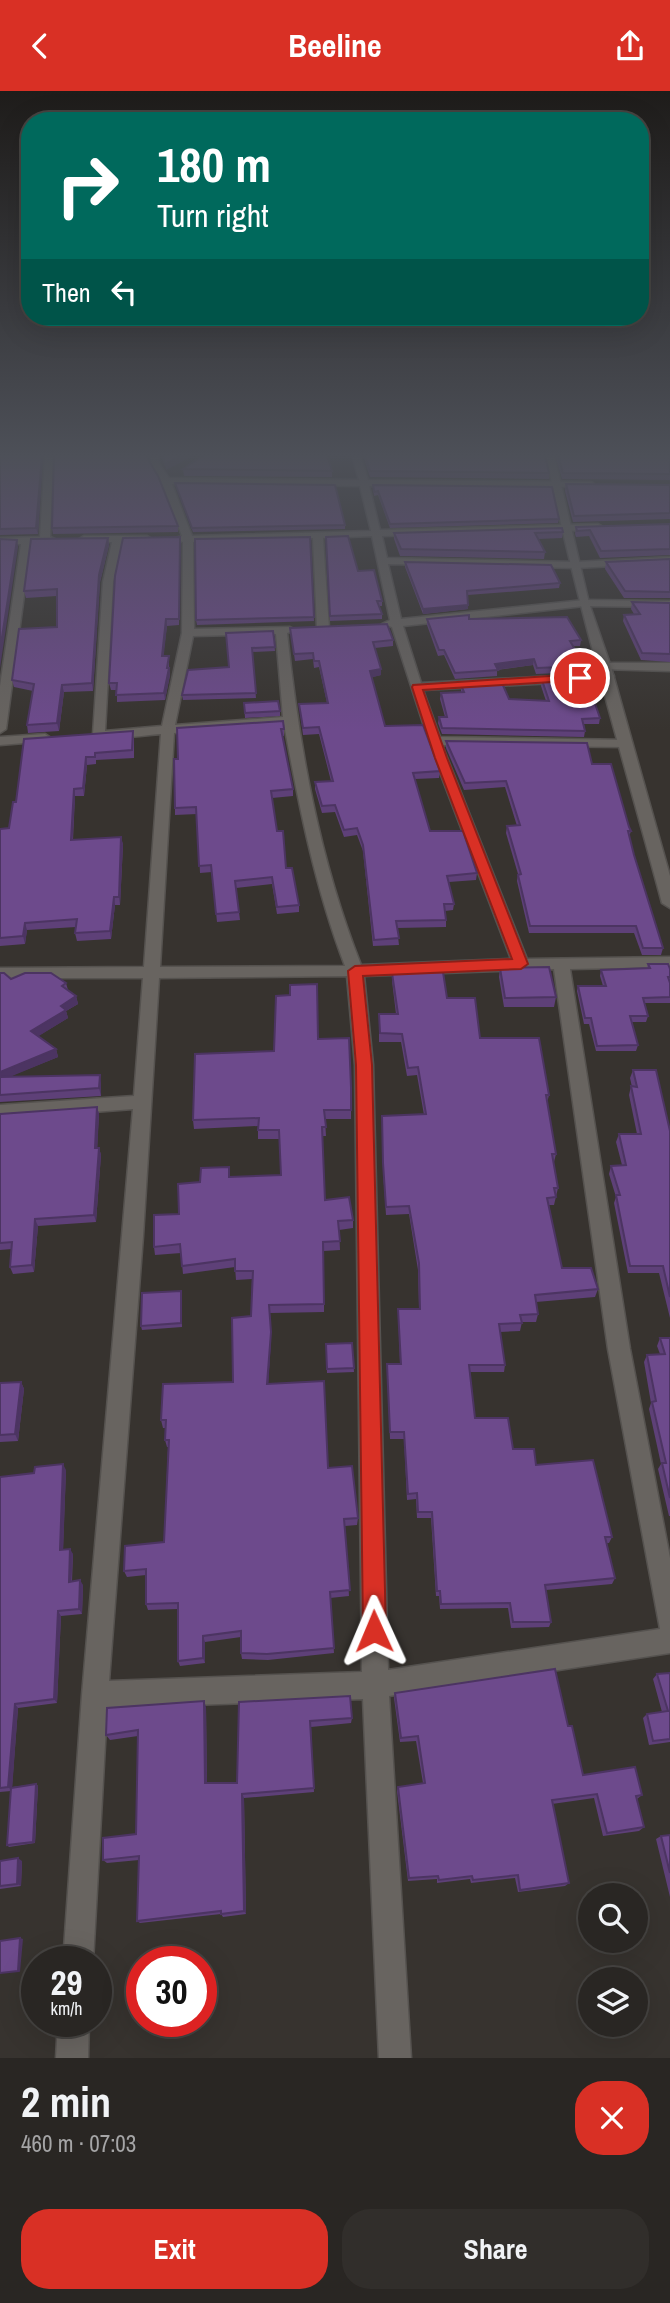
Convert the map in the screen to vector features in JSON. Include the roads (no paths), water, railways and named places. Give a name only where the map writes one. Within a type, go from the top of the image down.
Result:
[{"type":"street","points":[[0,729],[25,547]]},
{"type":"street","points":[[116,547],[108,582],[92,735],[168,727],[290,721]]},
{"type":"street","points":[[79,1946],[95,1695],[132,1250],[168,727],[188,633],[188,547]]},
{"type":"street","points":[[317,547],[311,629],[290,721],[308,815],[343,940],[355,971],[364,1065],[375,1685],[395,2058]]},
{"type":"street","points":[[380,547],[397,622],[435,741],[521,964]]},
{"type":"street","points":[[573,547],[584,603],[607,672],[624,743],[670,903]]},
{"type":"street","points":[[383,561],[576,565],[670,561]]},
{"type":"street","points":[[369,626],[584,603],[670,604]]},
{"type":"street","points":[[188,633],[311,629]]},
{"type":"street","points":[[417,687],[670,667]]},
{"type":"street","points":[[0,741],[62,737]]},
{"type":"street","points":[[435,741],[624,743]]},
{"type":"street","points":[[561,963],[620,1349],[670,1623]]},
{"type":"street","points":[[0,973],[355,971],[521,964],[670,963]]},
{"type":"street","points":[[0,1112],[141,1102]]},
{"type":"street","points":[[95,1695],[375,1685],[670,1640]]},
{"type":"street","points":[[72,2058],[73,2037]]}]
